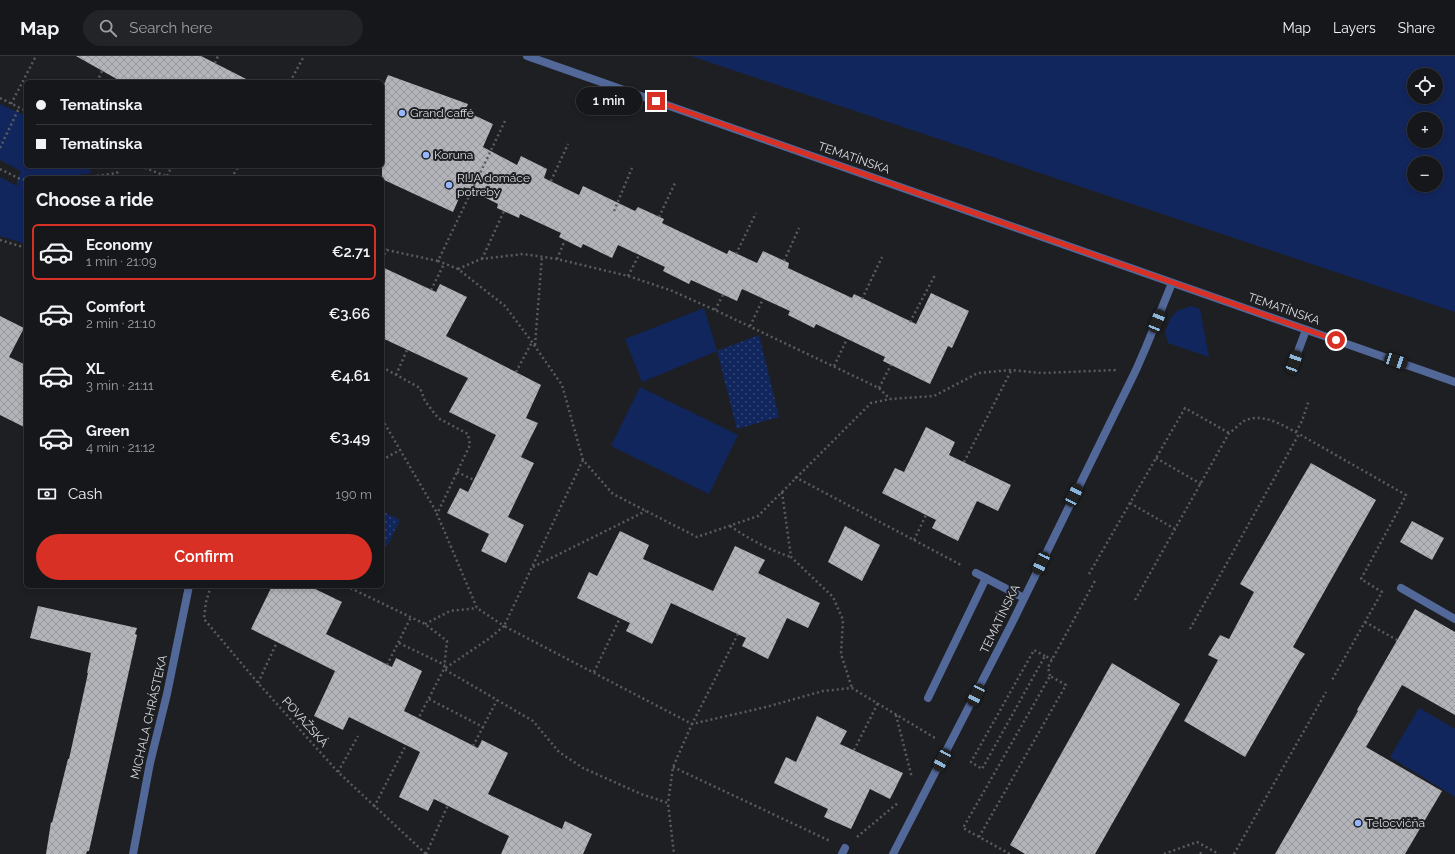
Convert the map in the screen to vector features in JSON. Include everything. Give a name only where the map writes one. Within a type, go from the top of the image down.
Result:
[{"type":"street","name":"TEMATÍNSKA","points":[[527,56],[1455,382]]},
{"type":"street","name":"TEMATÍNSKA","points":[[893,854],[950,746],[1136,370],[1172,283]]},
{"type":"street","points":[[1294,362],[1306,330]]},
{"type":"street","points":[[976,573],[1024,598]]},
{"type":"street","points":[[928,698],[986,578]]},
{"type":"street","name":"MICHALA CHRÁSTEKA","points":[[133,854],[150,764],[167,694],[189,588]]},
{"type":"street","points":[[1401,588],[1455,619]]},
{"type":"path","points":[[11,104],[36,56]]},
{"type":"path","points":[[215,63],[218,56]]},
{"type":"path","points":[[291,80],[304,56]]},
{"type":"path","points":[[98,80],[102,71]]},
{"type":"path","points":[[0,98],[24,110]]},
{"type":"path","points":[[0,148],[19,108]]},
{"type":"path","points":[[438,261],[505,121]]},
{"type":"path","points":[[551,181],[568,144]]},
{"type":"path","points":[[116,176],[119,168]]},
{"type":"path","points":[[145,168],[167,176],[171,168]]},
{"type":"path","points":[[614,211],[632,168]]},
{"type":"path","points":[[0,169],[24,180]]},
{"type":"path","points":[[96,176],[117,173]]},
{"type":"path","points":[[659,217],[675,183]]},
{"type":"path","points":[[481,259],[504,211]]},
{"type":"path","points":[[736,254],[756,213]]},
{"type":"path","points":[[784,261],[799,228]]},
{"type":"path","points":[[0,240],[24,247]]},
{"type":"path","points":[[557,259],[565,240]]},
{"type":"path","points":[[384,255],[387,249],[438,261],[458,269],[505,306],[535,346],[562,386],[583,460],[613,494],[697,536],[758,516],[795,477],[871,403],[890,399],[934,396],[978,373],[1011,370],[1042,373],[1136,370]]},
{"type":"path","points":[[458,269],[481,259],[523,254],[557,259],[628,276],[670,290],[750,326],[880,388],[890,399]]},
{"type":"path","points":[[628,276],[639,255]]},
{"type":"path","points":[[535,346],[542,256]]},
{"type":"path","points":[[862,299],[882,257]]},
{"type":"path","points":[[431,290],[444,264]]},
{"type":"path","points":[[910,322],[935,275]]},
{"type":"path","points":[[715,310],[723,295]]},
{"type":"path","points":[[750,326],[763,299]]},
{"type":"path","points":[[834,366],[847,339]]},
{"type":"path","points":[[516,372],[532,342]]},
{"type":"path","points":[[396,375],[407,350]]},
{"type":"path","points":[[880,388],[891,365]]},
{"type":"path","points":[[384,369],[420,388],[425,401],[438,418],[468,434],[470,445],[437,514]]},
{"type":"path","points":[[964,462],[1011,370]]},
{"type":"path","points":[[1190,629],[1298,433],[1309,400]]},
{"type":"path","points":[[1088,574],[1185,408],[1229,433]]},
{"type":"path","points":[[1135,600],[1229,433],[1244,421],[1261,418],[1277,422],[1406,495],[1361,579],[1382,592],[1332,680]]},
{"type":"path","points":[[384,422],[437,514],[477,608],[504,626],[692,724],[766,707],[823,691],[852,688],[950,746]]},
{"type":"path","points":[[384,459],[400,450]]},
{"type":"path","points":[[1156,458],[1201,484]]},
{"type":"path","points":[[444,669],[490,638],[504,626],[583,460]]},
{"type":"path","points":[[457,472],[474,480]]},
{"type":"path","points":[[795,477],[976,573]]},
{"type":"path","points":[[782,492],[791,557]]},
{"type":"path","points":[[1130,503],[1175,529]]},
{"type":"path","points":[[532,568],[646,511]]},
{"type":"path","points":[[914,540],[926,515]]},
{"type":"path","points":[[730,525],[746,537],[774,551],[791,557],[833,597],[843,620],[841,654],[852,688]]},
{"type":"path","points":[[1010,854],[964,828],[1050,676],[1048,667],[1096,579]]},
{"type":"path","name":"POVAŽSKÁ","points":[[210,588],[206,602],[204,619],[258,683],[338,772],[426,854]]},
{"type":"path","points":[[350,588],[425,624],[448,641],[444,669],[418,719]]},
{"type":"path","points":[[425,624],[450,611],[477,608]]},
{"type":"path","points":[[387,665],[412,617]]},
{"type":"path","points":[[594,672],[620,618]]},
{"type":"path","points":[[1365,622],[1397,640]]},
{"type":"path","points":[[674,854],[668,803],[673,767],[692,724],[738,634]]},
{"type":"path","points":[[258,683],[277,642]]},
{"type":"path","points":[[399,643],[445,665]]},
{"type":"path","points":[[1045,656],[982,769],[970,762],[1034,650],[1052,659]]},
{"type":"path","points":[[444,669],[533,721],[559,752],[583,768],[641,794],[668,803]]},
{"type":"path","points":[[980,837],[1066,686],[1050,676]]},
{"type":"path","points":[[1234,854],[1326,692]]},
{"type":"path","points":[[429,699],[483,727]]},
{"type":"path","points":[[473,746],[498,700]]},
{"type":"path","points":[[854,750],[878,703]]},
{"type":"path","points":[[896,714],[914,782]]},
{"type":"path","points":[[338,772],[358,736]]},
{"type":"path","points":[[374,807],[406,745]]},
{"type":"path","points":[[673,767],[843,851]]},
{"type":"path","points":[[426,854],[448,805]]},
{"type":"path","points":[[1164,854],[1197,842],[1219,854]]},
{"type":"path","points":[[1200,854],[1204,854]]},
{"type":"shaded area","points":[[691,56],[1455,56],[1455,312]]},
{"type":"shaded area","points":[[0,104],[24,115],[24,168],[90,168],[91,173],[72,176],[24,176],[24,243],[0,236],[0,177],[17,186],[17,181],[21,171],[0,160]]},
{"type":"shaded area","points":[[1191,306],[1200,309],[1209,357],[1168,343],[1165,332],[1170,319],[1177,311]]},
{"type":"shaded area","points":[[704,308],[717,351],[642,382],[625,339]]},
{"type":"shaded area","points":[[759,335],[779,417],[737,429],[717,351]]},
{"type":"shaded area","points":[[640,387],[738,435],[709,494],[611,446]]},
{"type":"shaded area","points":[[384,512],[400,520],[387,546],[384,545]]},
{"type":"shaded area","points":[[1419,708],[1455,729],[1455,797],[1390,757]]},
{"type":"building","points":[[76,56],[201,56],[248,80],[118,80]]},
{"type":"building","points":[[388,75],[468,104],[465,111],[493,124],[483,147],[517,165],[521,156],[547,169],[544,178],[579,195],[583,186],[635,211],[638,207],[664,219],[662,223],[727,254],[729,250],[757,263],[763,251],[789,263],[788,268],[852,298],[854,294],[916,324],[931,293],[969,311],[952,348],[948,346],[930,384],[883,361],[885,357],[816,324],[814,328],[788,315],[790,311],[742,289],[737,301],[691,280],[689,284],[663,271],[665,267],[618,245],[612,258],[583,244],[581,248],[559,237],[561,233],[520,214],[519,218],[497,208],[498,204],[464,187],[453,212],[384,180],[384,176],[382,176],[382,168],[384,168],[384,84]]},
{"type":"building","points":[[384,268],[436,292],[440,284],[467,297],[446,336],[541,385],[526,418],[538,423],[521,457],[534,463],[508,517],[524,525],[506,563],[481,551],[489,534],[447,513],[460,488],[468,492],[496,435],[449,412],[468,378],[384,339]]},
{"type":"building","points":[[0,316],[24,328],[9,357],[24,364],[24,427],[0,415]]},
{"type":"building","points":[[926,427],[955,442],[949,455],[1011,485],[998,511],[977,501],[958,541],[932,528],[936,520],[882,493],[895,468],[904,472]]},
{"type":"building","points":[[1311,463],[1376,500],[1293,647],[1305,654],[1245,757],[1184,721],[1218,660],[1208,655],[1220,635],[1229,639],[1254,592],[1240,584]]},
{"type":"building","points":[[1412,521],[1444,538],[1432,560],[1400,542]]},
{"type":"building","points":[[845,526],[880,545],[862,581],[828,562]]},
{"type":"building","points":[[620,531],[649,545],[643,559],[713,591],[735,546],[765,560],[758,573],[820,603],[808,628],[787,618],[768,659],[742,646],[746,638],[671,603],[652,644],[626,631],[630,623],[577,598],[589,572],[597,576]]},
{"type":"building","points":[[271,588],[313,588],[342,602],[326,634],[392,667],[396,658],[422,671],[404,711],[478,748],[482,740],[508,753],[488,794],[562,829],[565,821],[592,834],[583,854],[501,854],[509,836],[434,799],[428,811],[399,797],[420,752],[349,717],[343,730],[314,716],[335,671],[251,629]]},
{"type":"building","points":[[38,606],[137,628],[135,634],[137,635],[89,851],[87,851],[86,854],[46,854],[51,822],[52,823],[69,759],[91,653],[30,638]]},
{"type":"building","name":"Telocvičňa","points":[[1415,609],[1455,632],[1455,715],[1402,685],[1366,747],[1442,791],[1405,854],[1275,854],[1358,711],[1357,710]]},
{"type":"building","points":[[1112,663],[1180,704],[1095,854],[1025,854],[1010,845]]},
{"type":"building","points":[[817,716],[847,731],[840,744],[903,773],[890,799],[870,789],[851,829],[824,817],[828,809],[774,783],[786,757],[796,762]]},
{"type":"place","name":"Grand caffé","points":[[402,113]]},
{"type":"place","name":"Koruna","points":[[426,155]]},
{"type":"place","name":"RIJA domáce potreby","points":[[449,185]]},
{"type":"place","name":"Telocvičňa","points":[[1358,823]]},
{"type":"route","points":[[656,101],[1336,340]]}]
